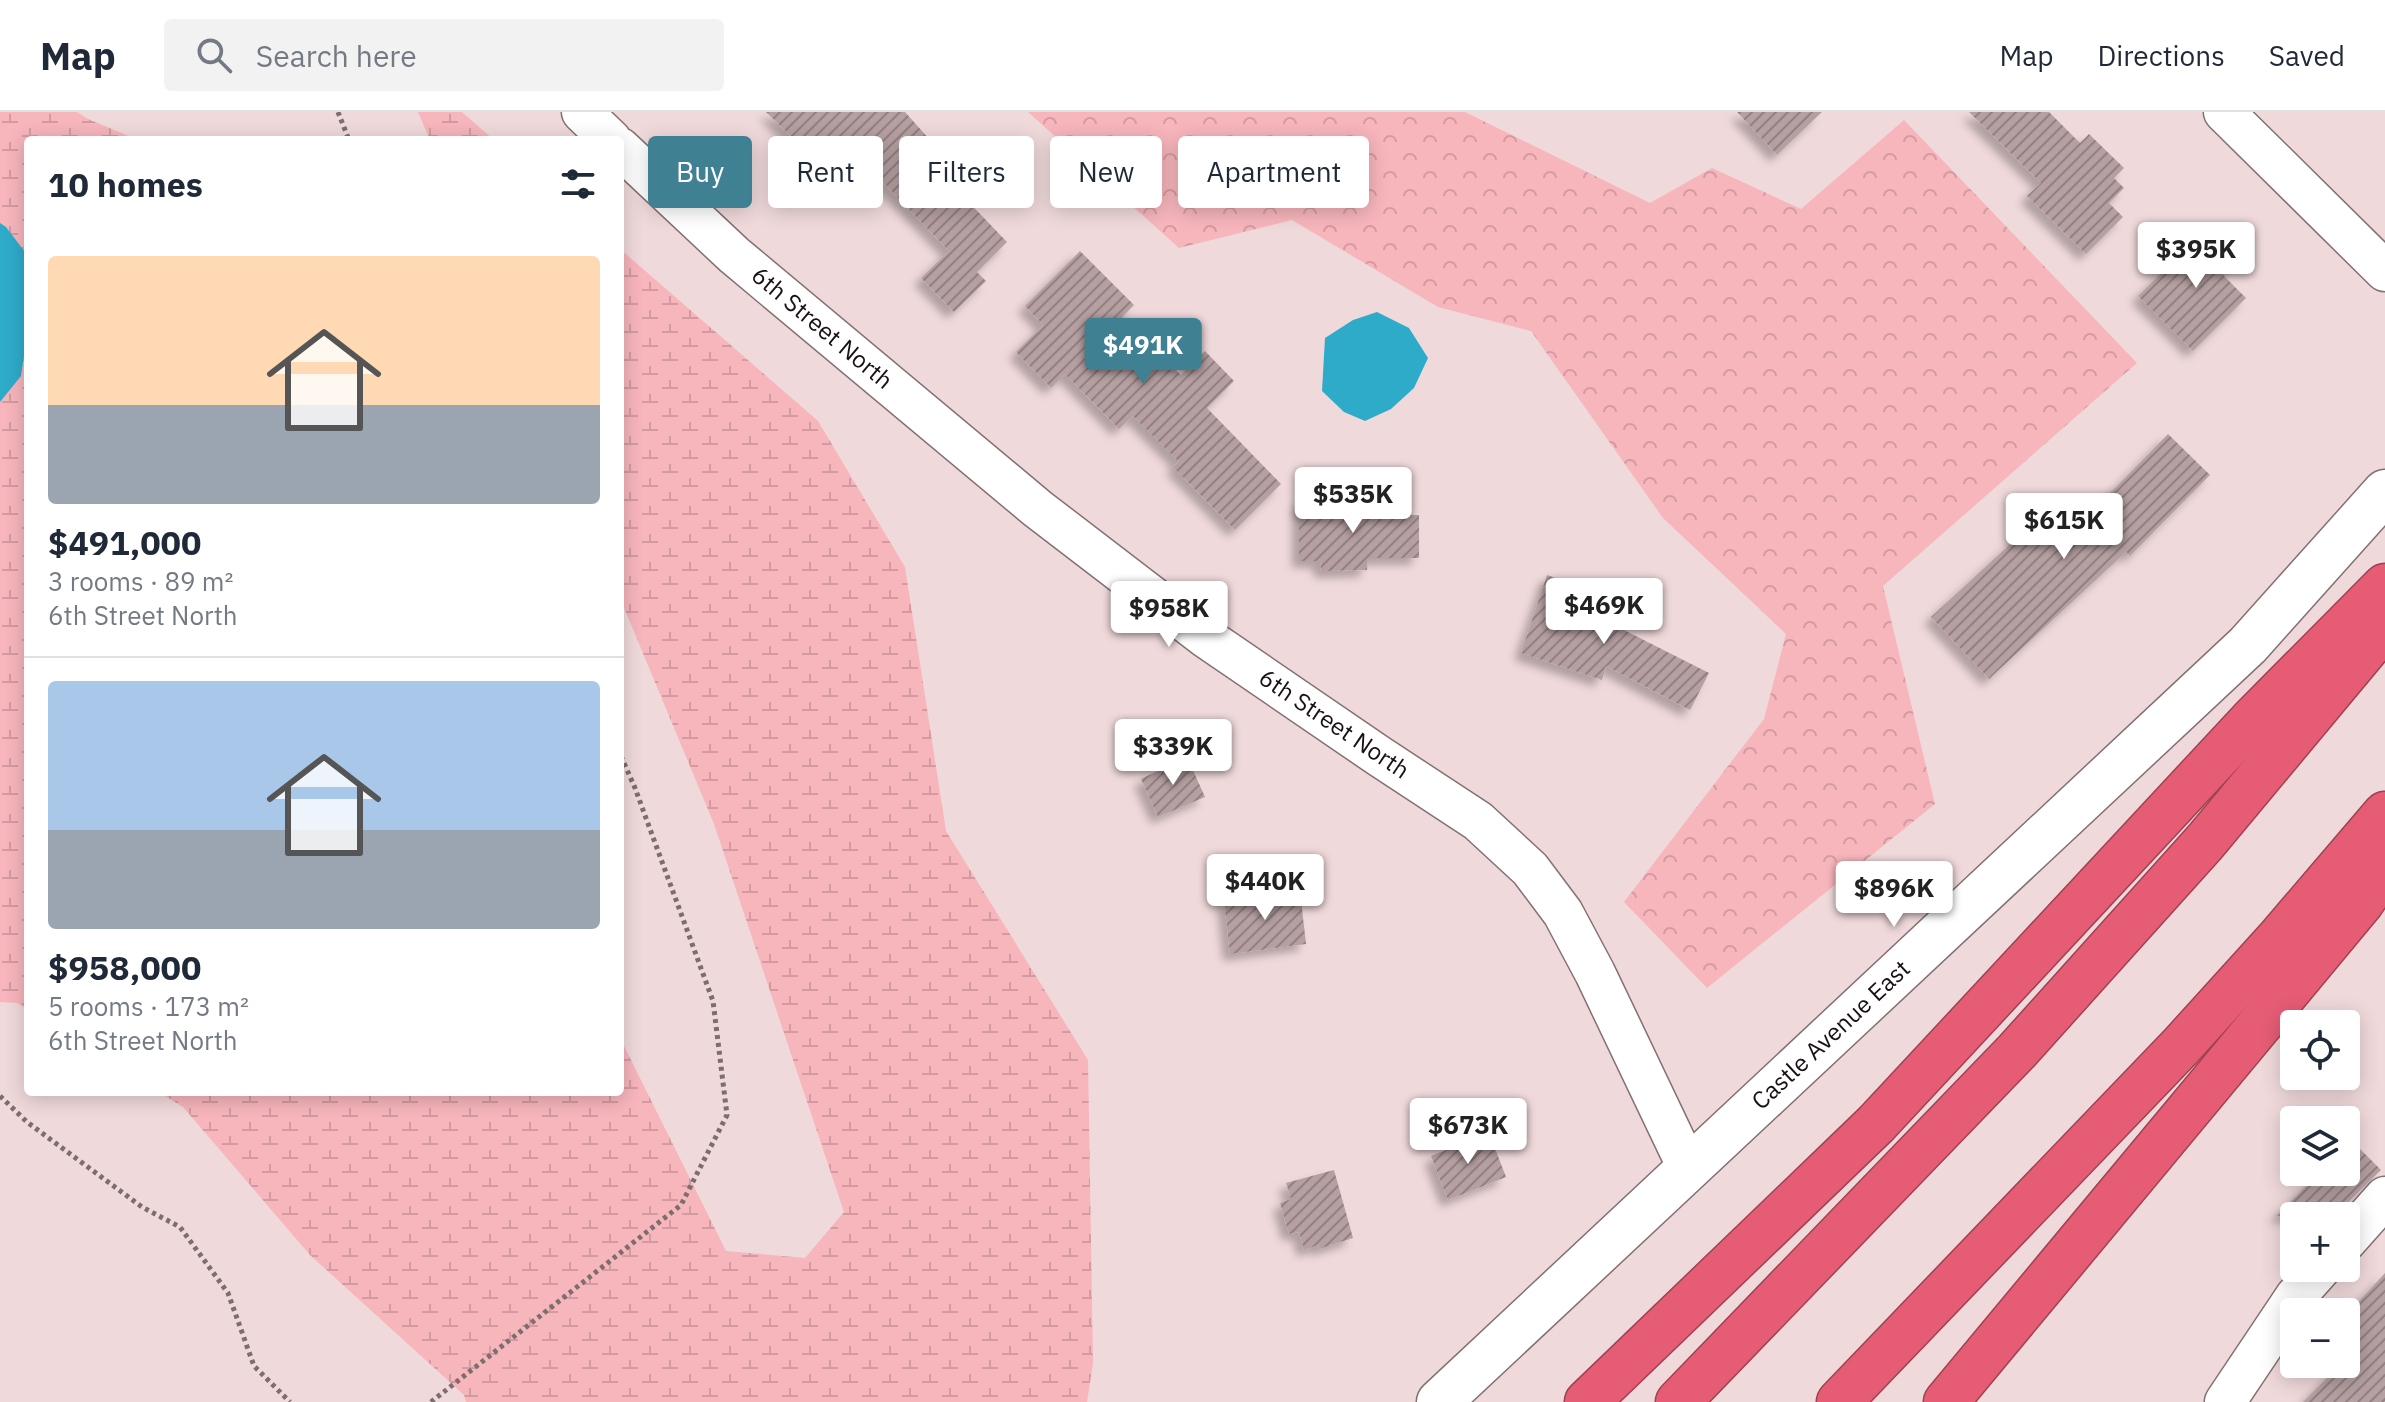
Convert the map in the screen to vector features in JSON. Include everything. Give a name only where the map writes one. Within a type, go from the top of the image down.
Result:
[{"type":"highway","points":[[1587,1402],[1876,1124],[2253,719],[2385,586]]},
{"type":"highway","points":[[1678,1402],[2017,1051],[2205,842],[2385,626]]},
{"type":"highway","points":[[1839,1402],[2182,1045],[2385,814]]},
{"type":"highway","points":[[1946,1402],[2361,903],[2385,868]]},
{"type":"street","points":[[582,112],[607,136]]},
{"type":"street","points":[[2224,112],[2385,271]]},
{"type":"street","name":"6th Street North","points":[[624,152],[734,255],[1038,509],[1205,637],[1478,821],[1530,869],[1563,913],[1589,961],[1688,1168]]},
{"type":"street","name":"Castle Avenue East","points":[[1439,1402],[2248,645],[2385,492]]},
{"type":"street","points":[[2360,1225],[2385,1197]]},
{"type":"street","points":[[2225,1402],[2308,1282]]},
{"type":"path","points":[[338,112],[347,136]]},
{"type":"path","points":[[431,1402],[681,1205],[727,1115],[713,1001],[624,763]]},
{"type":"path","points":[[0,1096],[27,1122],[142,1207],[180,1227],[228,1293],[254,1366],[290,1402]]},
{"type":"green space","points":[[0,112],[77,112],[128,136],[24,136],[24,1007],[17,1003],[0,1002]]},
{"type":"green space","points":[[418,112],[462,112],[489,136],[428,136]]},
{"type":"green space","points":[[1028,112],[1465,112],[1650,203],[1712,168],[1801,209],[1904,120],[2137,363],[1883,586],[1935,804],[1707,988],[1624,902],[1764,719],[1786,634],[1663,518],[1531,331],[1438,307],[1292,220],[1179,248],[1135,208],[1162,208],[1162,136],[1055,136]]},
{"type":"green space","points":[[624,252],[818,421],[905,567],[946,831],[1088,1060],[1093,1363],[1087,1402],[466,1402],[464,1395],[310,1255],[183,1107],[165,1096],[624,1096],[624,1046],[726,1251],[805,1258],[844,1212],[714,824],[624,608]]},
{"type":"water","points":[[0,223],[24,251],[24,356],[21,376],[0,402]]},
{"type":"water","points":[[1377,312],[1409,328],[1428,358],[1414,388],[1391,409],[1365,421],[1344,412],[1322,391],[1325,338],[1353,320]]},
{"type":"building","points":[[766,112],[905,112],[926,136],[899,136],[899,199],[883,182],[883,136],[791,136]]},
{"type":"building","points":[[1737,112],[1822,112],[1777,155]]},
{"type":"building","points":[[1969,112],[2049,112],[2080,143],[2089,134],[2124,168],[2114,178],[2124,188],[2109,203],[2123,217],[2086,254],[2027,196],[2041,183]]},
{"type":"building","points":[[908,208],[974,208],[1007,242],[977,272],[986,281],[954,312],[921,278],[949,251]]},
{"type":"building","points":[[2208,227],[2239,259],[2223,275],[2246,298],[2193,351],[2138,296]]},
{"type":"building","points":[[1080,251],[1134,305],[1122,317],[1181,375],[1205,351],[1234,381],[1207,408],[1281,484],[1235,530],[1173,467],[1179,462],[1133,416],[1119,429],[1065,374],[1051,388],[1016,352],[1043,325],[1025,306]]},
{"type":"building","points":[[2168,434],[2210,475],[2130,556],[2126,552],[1989,679],[1931,617],[2033,523],[2056,548]]},
{"type":"building","points":[[1299,500],[1366,500],[1366,515],[1419,515],[1419,558],[1368,558],[1367,570],[1321,571],[1320,561],[1299,561]]},
{"type":"building","points":[[1547,575],[1590,590],[1583,610],[1621,622],[1620,628],[1709,673],[1690,710],[1606,666],[1602,680],[1521,653]]},
{"type":"building","points":[[1187,757],[1205,797],[1158,817],[1141,779]]},
{"type":"building","points":[[1300,891],[1306,944],[1230,954],[1224,901]]},
{"type":"building","points":[[1489,1133],[1506,1177],[1448,1200],[1431,1156]]},
{"type":"building","points":[[2360,1149],[2381,1170],[2348,1202],[2290,1202],[2306,1186],[2360,1186]]},
{"type":"building","points":[[1334,1170],[1353,1238],[1319,1249],[1318,1245],[1304,1250],[1299,1232],[1289,1234],[1280,1203],[1291,1199],[1286,1183]]},
{"type":"building","points":[[2385,1273],[2385,1402],[2303,1402],[2327,1378],[2360,1378],[2360,1300]]}]
